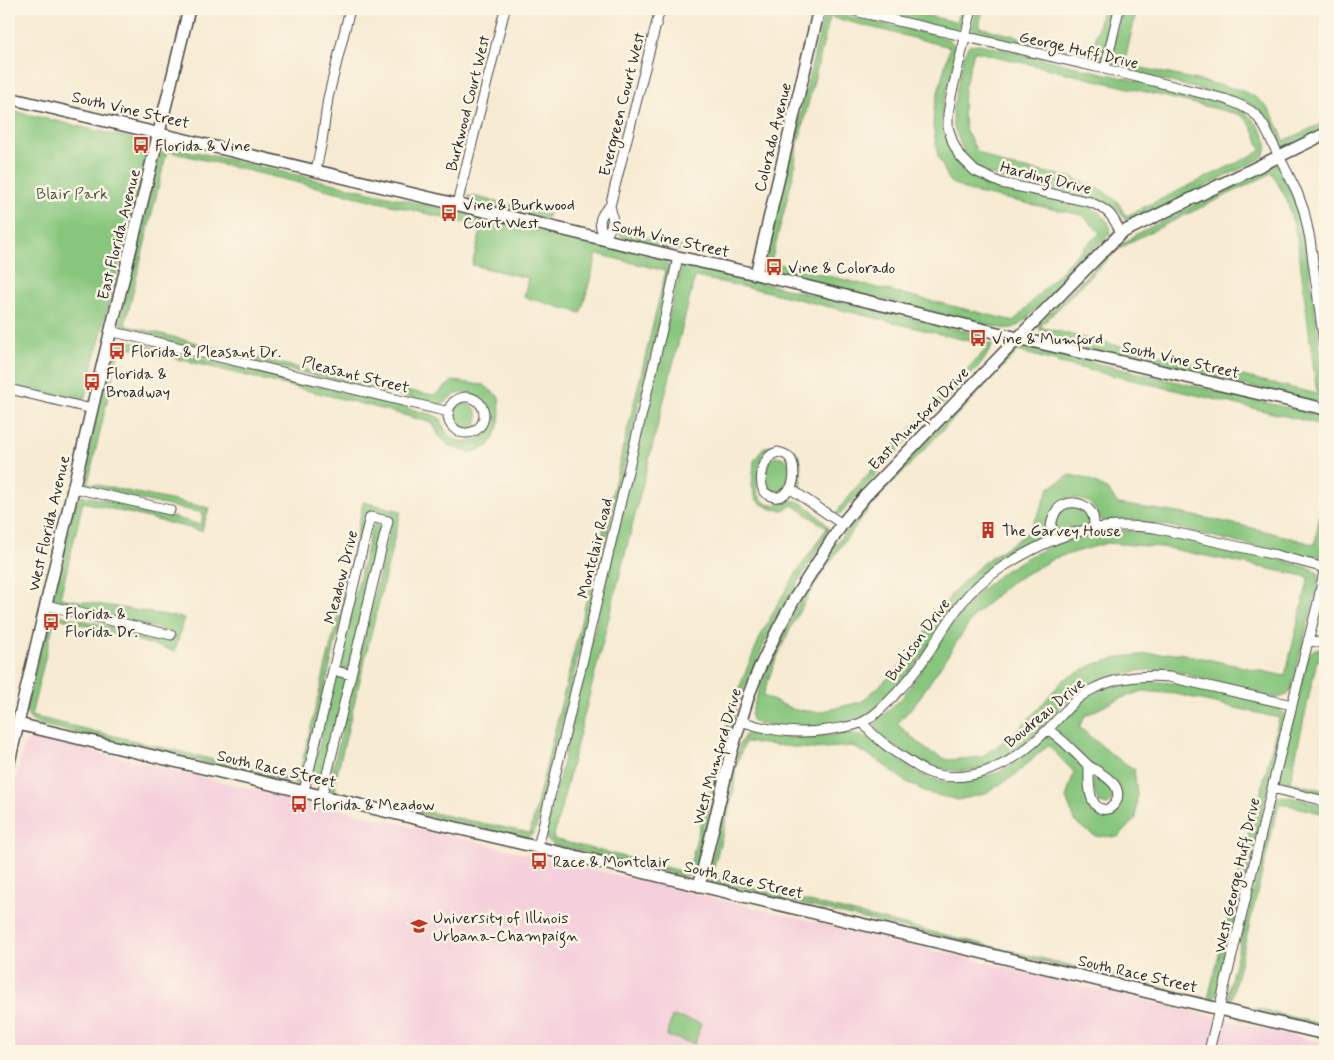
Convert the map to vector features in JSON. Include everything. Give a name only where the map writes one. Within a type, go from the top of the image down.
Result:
[{"type":"street","name":"East Florida Avenue","points":[[92,409],[189,9]]},
{"type":"street","points":[[316,170],[328,98],[350,9]]},
{"type":"street","name":"Burkwood Court West","points":[[458,204],[505,9]]},
{"type":"street","name":"Evergreen Court West","points":[[604,239],[599,225],[603,212],[610,206],[660,9]]},
{"type":"street","name":"Colorado Avenue","points":[[756,274],[819,9]]},
{"type":"street","name":"George Huff Drive","points":[[846,9],[1225,99],[1251,111],[1265,128],[1304,211],[1310,239],[1325,351]]},
{"type":"street","name":"Harding Drive","points":[[972,9],[948,114],[948,127],[952,143],[959,155],[975,171],[1001,183],[1090,202],[1104,208],[1113,217],[1121,233]]},
{"type":"street","points":[[1105,69],[1119,9]]},
{"type":"street","name":"South Vine Street","points":[[9,98],[756,274],[1018,338],[1325,409]]},
{"type":"street","name":"East Mumford Drive","points":[[774,638],[795,598],[842,524],[866,494],[1121,233],[1325,134]]},
{"type":"street","name":"Montclair Road","points":[[538,847],[663,327],[678,257]]},
{"type":"street","name":"Pleasant Street","points":[[110,331],[448,412]]},
{"type":"street","points":[[9,389],[92,409]]},
{"type":"street","points":[[466,397],[477,401],[481,405],[484,417],[483,423],[475,431],[458,432],[450,423],[448,412],[455,401],[466,397]]},
{"type":"street","name":"West Florida Avenue","points":[[9,762],[13,723],[46,605],[92,409]]},
{"type":"street","points":[[774,453],[784,453],[792,462],[794,468],[791,489],[782,496],[772,497],[764,492],[761,480],[765,464],[774,453]]},
{"type":"street","points":[[74,488],[170,510]]},
{"type":"street","points":[[791,489],[842,524]]},
{"type":"street","points":[[1050,540],[1050,528],[1055,512],[1065,504],[1076,502],[1086,507],[1093,516],[1094,528]]},
{"type":"street","name":"Meadow Drive","points":[[304,791],[370,517],[388,521],[322,796]]},
{"type":"street","name":"Burlison Drive","points":[[741,721],[777,732],[798,733],[815,732],[863,722],[875,714],[901,689],[918,669],[958,608],[970,593],[990,576],[1008,563],[1050,540],[1094,528],[1113,525],[1155,528],[1325,567]]},
{"type":"street","name":"West George Huff Drive","points":[[1209,1051],[1325,567]]},
{"type":"street","points":[[46,605],[171,634]]},
{"type":"street","name":"West Mumford Drive","points":[[699,886],[731,753],[749,694],[774,638]]},
{"type":"street","points":[[1308,640],[1325,644]]},
{"type":"street","points":[[333,670],[351,675]]},
{"type":"street","name":"Boudreau Drive","points":[[863,722],[871,732],[925,771],[938,775],[966,776],[981,773],[1002,765],[1018,755],[1048,729],[1068,707],[1094,688],[1131,677],[1169,677],[1292,705]]},
{"type":"street","name":"South Race Street","points":[[13,723],[1325,1034]]},
{"type":"street","points":[[1048,729],[1089,766],[1113,782],[1118,795],[1113,807],[1102,809],[1093,801],[1090,792],[1089,766]]},
{"type":"street","points":[[1272,788],[1325,801]]},
{"type":"shaded area","name":"University of Illinois Urbana-Champaign","points":[[37,738],[1325,1043],[1325,1051],[9,1051],[9,808],[23,748],[27,741]]},
{"type":"green space","points":[[869,9],[897,9],[956,22],[960,9],[966,9],[958,29],[951,30]]},
{"type":"green space","points":[[977,9],[983,9],[979,27],[1092,56],[1102,9],[1115,9],[1102,61],[1095,65],[1067,59],[981,34],[972,28]]},
{"type":"green space","points":[[1122,9],[1137,9],[1124,64],[1237,89],[1247,93],[1263,103],[1268,109],[1284,141],[1325,122],[1325,129],[1286,147],[1277,139],[1259,110],[1248,103],[1115,68],[1111,58]]},
{"type":"green space","points":[[829,12],[934,35],[945,38],[953,43],[955,57],[944,99],[942,115],[951,147],[964,167],[979,181],[991,187],[1091,207],[1101,214],[1108,223],[1111,230],[1109,235],[1018,325],[1013,328],[1001,328],[772,273],[764,267],[825,13]],"holes":[[[830,17],[950,47],[934,108],[933,126],[938,156],[950,182],[968,191],[1082,215],[1100,233],[1075,256],[1014,321],[771,262]]]},
{"type":"green space","points":[[979,44],[1209,98],[1226,104],[1248,115],[1259,126],[1266,140],[1265,153],[1260,159],[1137,220],[1129,222],[1126,221],[1119,211],[1100,202],[1001,179],[979,169],[966,158],[953,125],[953,107],[964,55],[969,45]],"holes":[[[974,51],[1238,114],[1251,126],[1261,151],[1126,216],[1117,201],[1100,189],[1070,177],[1004,165],[977,151],[966,131],[963,114],[964,89]]]},
{"type":"green space","name":"Blair Park","points":[[9,110],[150,143],[85,397],[78,400],[9,384]]},
{"type":"green space","points":[[174,147],[662,259],[669,267],[670,276],[538,822],[534,832],[530,835],[519,837],[333,794],[330,780],[393,517],[367,511],[302,783],[298,784],[38,724],[28,716],[26,711],[48,618],[54,614],[164,638],[165,630],[53,602],[73,511],[79,498],[84,496],[129,505],[201,525],[203,513],[81,487],[111,354],[118,345],[128,341],[431,414],[441,419],[444,429],[450,437],[462,442],[481,438],[486,434],[491,422],[486,402],[464,393],[455,395],[440,405],[122,331],[120,322],[158,162],[163,152]],"holes":[[[167,151],[482,227],[472,265],[528,278],[524,297],[581,313],[597,254],[666,271],[530,833],[341,794],[336,789],[336,778],[401,511],[363,502],[354,550],[298,780],[31,716],[55,617],[175,651],[184,618],[60,598],[83,502],[202,531],[209,508],[88,483],[120,345],[363,404],[433,423],[439,436],[449,446],[469,453],[489,446],[499,423],[499,397],[484,385],[453,381],[435,395],[367,385],[125,325]]]},
{"type":"green space","points":[[1276,164],[1279,166],[1297,205],[1303,224],[1324,391],[1321,398],[1316,402],[1049,340],[1040,330],[1040,325],[1040,322],[1106,256],[1137,234]],"holes":[[[1272,173],[1287,200],[1297,237],[1317,394],[1040,327],[1098,268],[1118,250],[1134,240]]]},
{"type":"green space","points":[[468,196],[549,214],[548,217],[543,219],[479,204]]},
{"type":"green space","points":[[617,232],[688,248],[682,251],[624,238]]},
{"type":"green space","points":[[683,266],[690,266],[972,333],[993,345],[982,363],[910,437],[841,513],[836,515],[802,492],[799,488],[798,474],[785,451],[773,449],[768,451],[760,462],[757,485],[760,497],[764,502],[773,505],[796,501],[814,512],[829,528],[775,620],[741,695],[696,868],[690,875],[686,876],[553,844],[547,840],[546,833],[678,279]],"holes":[[[695,277],[765,291],[989,346],[869,473],[836,513],[806,493],[802,488],[800,458],[795,450],[779,445],[764,447],[754,461],[752,486],[756,499],[772,509],[783,510],[793,505],[827,528],[778,603],[761,635],[748,666],[725,730],[688,873],[553,839]]]},
{"type":"green space","points":[[1018,345],[1314,414],[1321,417],[1325,423],[1325,543],[1322,556],[1316,560],[1310,560],[1161,524],[1110,523],[1100,519],[1089,502],[1070,497],[1060,502],[1045,533],[1039,540],[1000,564],[982,578],[883,704],[865,716],[849,723],[811,731],[756,723],[752,720],[751,715],[759,689],[796,608],[831,550],[864,507]],"holes":[[[1018,351],[1064,364],[1311,422],[1320,426],[1324,469],[1315,545],[1217,520],[1118,504],[1108,490],[1088,479],[1070,475],[1049,488],[1038,515],[1025,535],[984,562],[953,592],[926,632],[894,673],[861,702],[819,712],[795,710],[763,696],[780,650],[816,583],[844,542],[883,493]]]},
{"type":"green space","points":[[465,404],[474,408],[478,417],[474,426],[465,430],[456,426],[452,417],[456,408]]},
{"type":"green space","points":[[776,456],[786,460],[789,469],[788,480],[784,490],[777,494],[766,489],[765,479],[770,460]]},
{"type":"green space","points":[[1072,507],[1084,511],[1091,517],[1090,524],[1060,532],[1057,531],[1054,527],[1058,516],[1065,509]]},
{"type":"green space","points":[[377,523],[382,525],[382,529],[351,657],[346,669],[340,668],[338,666],[371,531],[373,525]]},
{"type":"green space","points":[[1108,531],[1139,531],[1168,535],[1260,555],[1313,569],[1319,574],[1318,583],[1289,692],[1284,696],[1275,698],[1164,670],[1143,670],[1120,675],[1072,698],[1018,750],[990,766],[975,770],[945,770],[929,765],[902,751],[881,735],[875,726],[877,720],[903,697],[946,631],[981,590],[1003,572],[1026,558],[1058,543],[1084,534]],"holes":[[[1107,543],[1162,547],[1309,577],[1285,676],[1179,653],[1119,657],[1095,664],[1063,680],[1011,736],[981,757],[948,760],[928,751],[897,724],[918,700],[974,616],[1011,582],[1055,558]]]},
{"type":"green space","points":[[1315,649],[1325,649],[1325,662],[1317,660],[1290,782],[1325,791],[1325,797],[1294,791],[1279,781],[1307,660],[1310,653]]},
{"type":"green space","points":[[337,678],[344,678],[346,681],[323,773],[317,774],[313,770]]},
{"type":"green space","points":[[1139,681],[1172,683],[1204,689],[1269,703],[1280,708],[1285,716],[1222,979],[1211,1002],[709,882],[708,872],[740,743],[745,735],[802,738],[853,733],[872,739],[913,770],[930,778],[949,783],[997,773],[1019,761],[1037,742],[1048,737],[1054,739],[1080,764],[1084,771],[1088,802],[1091,809],[1097,815],[1104,817],[1115,814],[1119,809],[1122,800],[1120,790],[1089,763],[1057,731],[1057,728],[1058,723],[1085,699],[1109,687]],"holes":[[[1142,691],[1176,694],[1279,718],[1208,999],[711,878],[734,791],[735,769],[745,742],[812,749],[852,746],[877,760],[905,781],[928,793],[958,800],[984,794],[1014,776],[1048,745],[1074,772],[1066,798],[1076,823],[1095,836],[1118,837],[1136,818],[1137,795],[1134,769],[1115,757],[1079,727],[1085,716],[1114,701]]]},
{"type":"green space","points":[[1094,776],[1101,778],[1114,790],[1115,797],[1108,805],[1099,803],[1092,778]]},
{"type":"green space","points":[[1282,796],[1325,805],[1325,814],[1279,803],[1231,1001],[1325,1025],[1325,1030],[1237,1009],[1231,1002],[1229,997],[1229,988],[1275,804],[1277,798]]},
{"type":"green space","points":[[672,1016],[701,1023],[695,1044],[667,1036]]},
{"type":"place","name":"Florida & Vine","points":[[141,145]]},
{"type":"place","name":"Vine & Burkwood Court West","points":[[449,213]]},
{"type":"place","name":"Vine & Colorado","points":[[774,267]]},
{"type":"place","name":"Vine & Mumford","points":[[978,338]]},
{"type":"place","name":"Florida & Pleasant Dr.","points":[[117,351]]},
{"type":"place","name":"Florida & Broadway","points":[[92,382]]},
{"type":"place","name":"The Garvey House","points":[[988,530]]},
{"type":"place","name":"Florida & Florida Dr.","points":[[51,622]]},
{"type":"place","name":"Florida & Meadow","points":[[299,804]]},
{"type":"place","name":"Race & Montclair","points":[[539,861]]},
{"type":"place","name":"University of Illinois Urbana-Champaign","points":[[419,926]]}]
